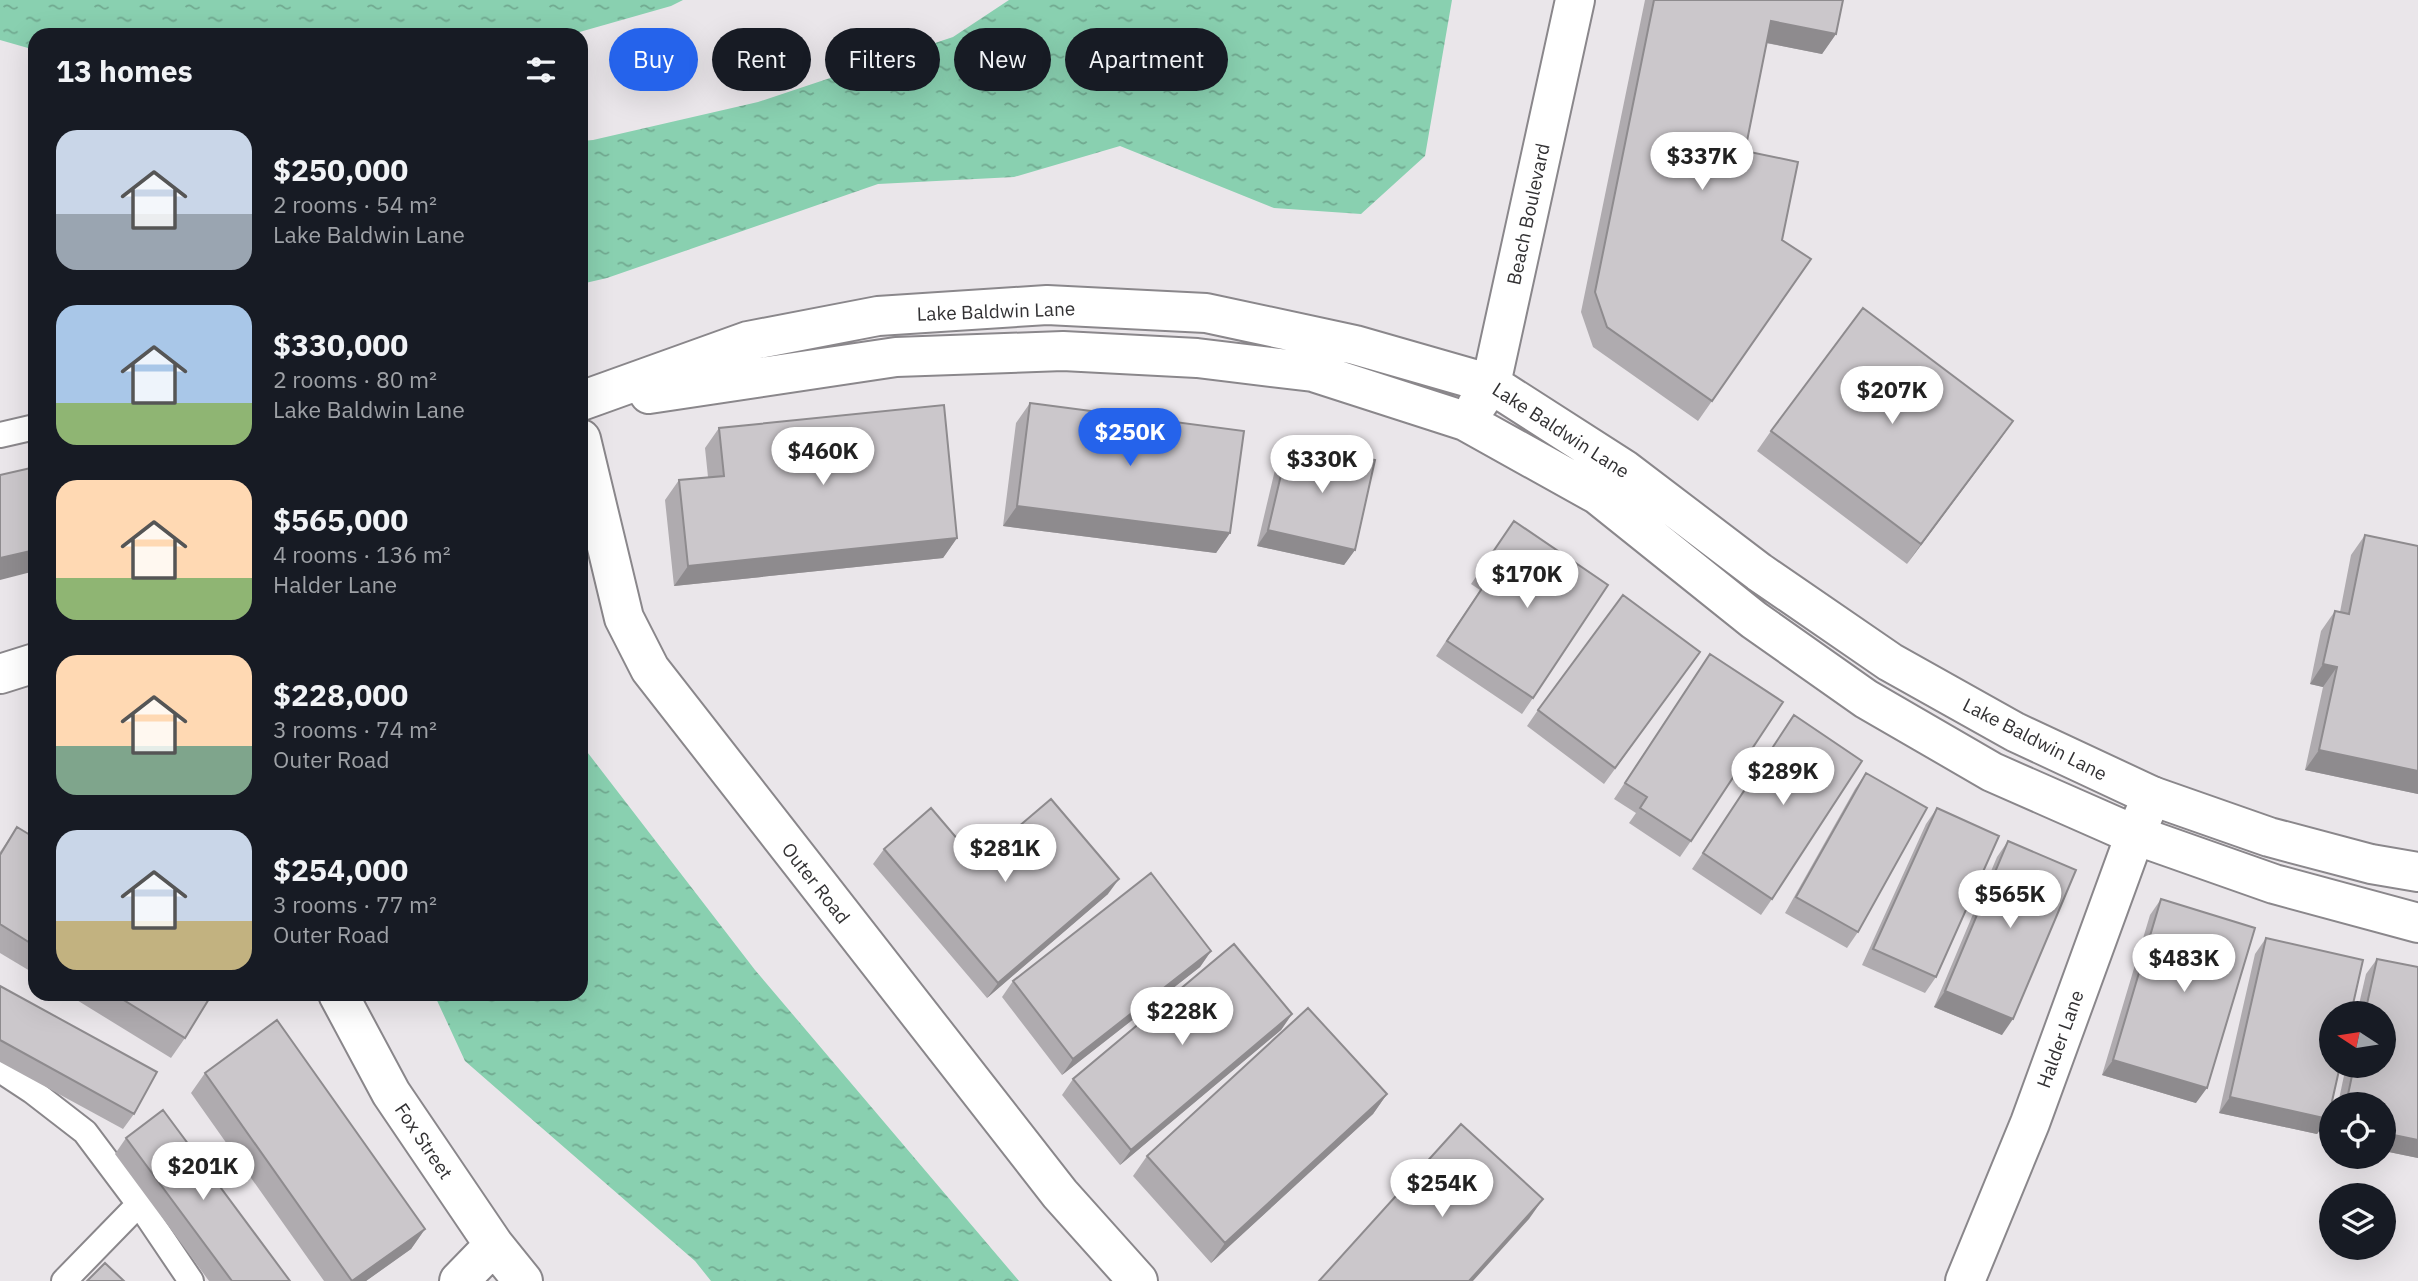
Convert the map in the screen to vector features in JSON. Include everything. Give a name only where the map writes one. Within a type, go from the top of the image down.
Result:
[{"type":"street","name":"Beach Boulevard","points":[[1465,421],[1491,384],[1575,0]]},
{"type":"street","name":"Lake Baldwin Lane","points":[[588,399],[748,341],[878,316],[1047,305],[1206,313],[1355,345],[1491,384],[1625,470],[1759,572],[1890,662],[2015,732],[2152,796],[2269,837],[2371,864],[2418,872]]},
{"type":"street","name":"Lake Baldwin Lane","points":[[588,401],[756,379],[896,356],[1063,351],[1197,358],[1313,372],[1465,421],[1598,495],[1754,620],[1866,699],[1992,772],[2135,835],[2274,884],[2418,923]]},
{"type":"street","name":"Outer Road","points":[[588,468],[624,618],[650,669],[1060,1195],[1138,1281]]},
{"type":"street","points":[[0,674],[28,665]]},
{"type":"street","name":"Halder Lane","points":[[1965,1281],[2030,1123],[2135,835],[2152,796]]},
{"type":"street","name":"Fox Street","points":[[342,1001],[391,1093],[494,1244],[523,1281]]},
{"type":"street","points":[[459,1281],[494,1244]]},
{"type":"lane","points":[[0,435],[28,429]]},
{"type":"lane","points":[[0,1070],[85,1132],[139,1204],[191,1281]]},
{"type":"lane","points":[[64,1281],[139,1204]]},
{"type":"water","points":[[0,0],[683,0],[671,6],[588,30],[28,28],[28,48],[0,40]]},
{"type":"water","points":[[1009,0],[1452,0],[1425,156],[1361,214],[1274,208],[1120,146],[1014,177],[878,184],[588,282],[588,140],[758,102],[791,91],[811,91],[811,84],[825,80],[825,91],[940,91],[940,41],[954,36],[954,91],[1051,91],[1051,28],[967,28]]},
{"type":"water","points":[[588,753],[755,970],[1019,1281],[711,1281],[695,1261],[465,1061],[437,1001],[588,1001]]},
{"type":"building","points":[[1654,0],[1843,0],[1836,34],[1771,21],[1745,151],[1798,162],[1782,240],[1811,259],[1712,401],[1607,327],[1595,292]]},
{"type":"building","points":[[1863,308],[2013,421],[1921,544],[1771,431]]},
{"type":"building","points":[[1030,403],[1244,431],[1230,533],[1017,506]]},
{"type":"building","points":[[944,405],[957,538],[688,566],[679,480],[724,476],[719,428]]},
{"type":"building","points":[[1289,441],[1375,460],[1355,550],[1268,530]]},
{"type":"building","points":[[28,469],[28,552],[0,558],[0,475]]},
{"type":"building","points":[[1514,521],[1608,585],[1533,698],[1447,641],[1491,575],[1482,568]]},
{"type":"building","points":[[2365,535],[2418,546],[2418,771],[2319,750],[2337,667],[2323,664],[2335,611],[2349,614]]},
{"type":"building","points":[[1623,595],[1700,652],[1615,768],[1538,710]]},
{"type":"building","points":[[1710,654],[1783,702],[1691,841],[1640,808],[1647,797],[1625,783]]},
{"type":"building","points":[[1794,715],[1862,761],[1772,899],[1703,853]]},
{"type":"building","points":[[1866,773],[1927,808],[1858,932],[1796,897]]},
{"type":"building","points":[[1051,799],[1119,879],[998,983],[884,849],[931,808],[977,862]]},
{"type":"building","points":[[1937,808],[1999,836],[1936,977],[1873,949]]},
{"type":"building","points":[[17,827],[28,834],[28,942],[0,924],[0,855]]},
{"type":"building","points":[[2008,841],[2076,870],[2013,1019],[1945,991]]},
{"type":"building","points":[[1151,873],[1211,951],[1073,1059],[1013,981]]},
{"type":"building","points":[[2161,899],[2255,928],[2207,1088],[2113,1060]]},
{"type":"building","points":[[2266,938],[2363,960],[2354,1001],[2319,1001],[2319,1078],[2337,1078],[2334,1092],[2319,1092],[2319,1117],[2230,1097]]},
{"type":"building","points":[[1234,944],[1292,1014],[1131,1150],[1073,1079]]},
{"type":"building","points":[[2377,959],[2418,967],[2418,1140],[2396,1135],[2396,1092],[2349,1092],[2351,1078],[2396,1078],[2396,1001],[2368,1001]]},
{"type":"building","points":[[0,986],[157,1072],[134,1114],[0,1040]]},
{"type":"building","points":[[125,1001],[208,1001],[185,1038]]},
{"type":"building","points":[[1308,1008],[1387,1094],[1225,1243],[1147,1156]]},
{"type":"building","points":[[277,1020],[425,1229],[352,1281],[205,1073]]},
{"type":"building","points":[[163,1110],[290,1281],[232,1281],[126,1138]]},
{"type":"building","points":[[1461,1124],[1543,1199],[1469,1281],[1319,1281]]},
{"type":"building","points":[[105,1263],[124,1281],[87,1281]]}]
